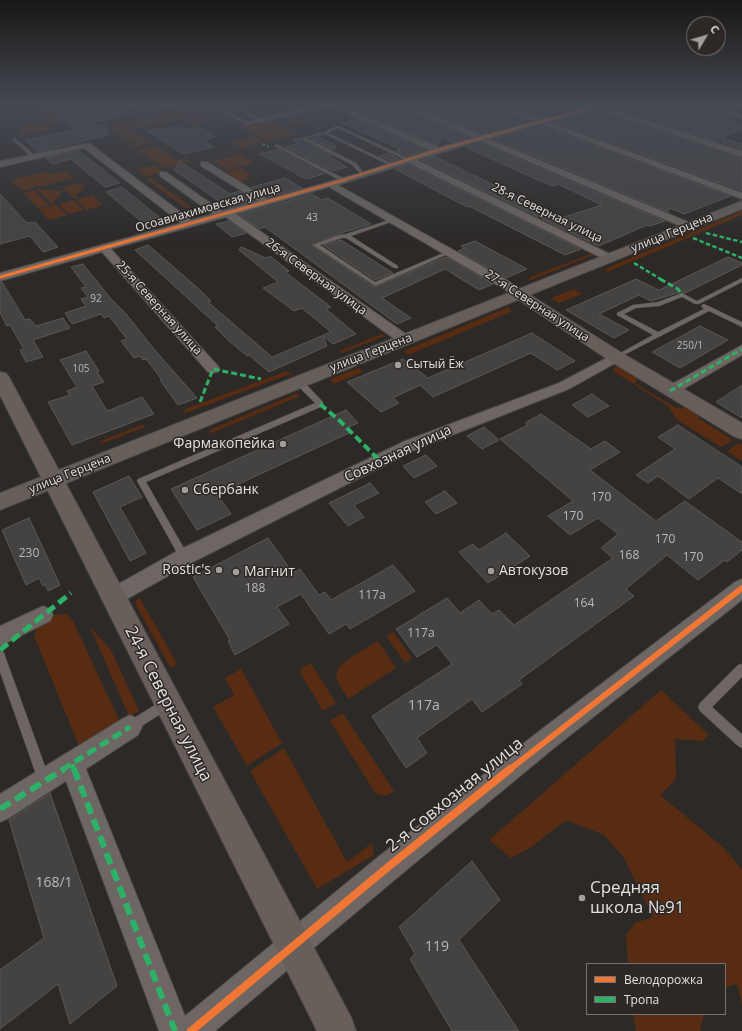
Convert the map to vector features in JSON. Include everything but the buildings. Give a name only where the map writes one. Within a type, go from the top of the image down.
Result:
[{"type":"main road","name":"улица Герцена","points":[[0,502],[298,381],[742,205]]},
{"type":"main road","name":"27-я Северная улица","points":[[519,294],[670,391],[742,432]]},
{"type":"main road","name":"24-я Северная улица","points":[[0,377],[112,597],[337,1031]]},
{"type":"street","points":[[0,164],[55,152]]},
{"type":"street","points":[[95,152],[189,224]]},
{"type":"street","name":"Осоавиахимовская улица","points":[[0,277],[363,175],[431,152]]},
{"type":"street","points":[[513,152],[689,226]]},
{"type":"street","points":[[624,152],[742,196]]},
{"type":"street","name":"28-я Северная улица","points":[[408,159],[610,258]]},
{"type":"street","points":[[204,164],[266,202]]},
{"type":"street","name":"26-я Северная улица","points":[[163,174],[224,214],[404,340]]},
{"type":"street","name":"27-я Северная улица","points":[[330,184],[502,282],[519,294]]},
{"type":"street","name":"25-я Северная улица","points":[[104,248],[213,369]]},
{"type":"street","points":[[670,391],[742,349]]},
{"type":"street","name":"Совхозная улица","points":[[112,597],[184,557],[417,442],[441,432],[493,415],[564,386],[616,357]]},
{"type":"street","name":"2-я Совхозная улица","points":[[191,1031],[293,945],[546,740],[742,588]]},
{"type":"street","points":[[0,636],[43,615]]},
{"type":"street","points":[[0,809],[130,727]]},
{"type":"street","points":[[72,764],[176,1031]]},
{"type":"lane","points":[[29,152],[34,157]]},
{"type":"lane","points":[[290,152],[343,180]]},
{"type":"lane","points":[[331,152],[354,164],[363,175]]},
{"type":"lane","points":[[366,152],[393,165]]},
{"type":"lane","points":[[393,152],[408,159]]},
{"type":"lane","points":[[394,220],[316,245],[375,284],[450,252]]},
{"type":"lane","points":[[347,236],[396,267]]},
{"type":"lane","points":[[697,303],[742,280]]},
{"type":"lane","points":[[658,335],[619,314],[635,306],[659,304],[682,295],[742,326]]},
{"type":"lane","name":"Совхозная улица","points":[[616,357],[708,309]]},
{"type":"lane","points":[[184,557],[141,481],[320,404],[298,381]]},
{"type":"lane","points":[[0,656],[44,781]]},
{"type":"lane","points":[[742,669],[704,707],[742,742]]},
{"type":"lane","points":[[130,727],[168,703]]},
{"type":"shaded area","points":[[140,152],[144,152],[166,167],[145,152],[165,152],[177,160],[186,158],[190,161],[228,152],[165,168]]},
{"type":"shaded area","points":[[239,154],[254,163],[227,170],[212,161]]},
{"type":"shaded area","points":[[154,165],[164,172],[147,176],[136,170]]},
{"type":"shaded area","points":[[241,168],[252,175],[246,176],[250,179],[241,182],[225,172]]},
{"type":"shaded area","points":[[48,171],[51,174],[66,171],[74,178],[22,191],[11,180]]},
{"type":"shaded area","points":[[151,178],[190,206],[189,208],[184,207],[146,179]]},
{"type":"shaded area","points":[[81,183],[86,188],[80,189],[82,192],[75,194],[79,197],[75,199],[62,187]]},
{"type":"shaded area","points":[[36,189],[63,191],[52,204]]},
{"type":"shaded area","points":[[34,190],[49,205],[38,208],[23,193]]},
{"type":"shaded area","points":[[92,195],[103,205],[87,210],[76,200]]},
{"type":"shaded area","points":[[73,200],[84,210],[69,214],[59,204]]},
{"type":"shaded area","points":[[56,204],[67,215],[49,220],[39,209]]},
{"type":"shaded area","points":[[742,211],[742,215],[605,273],[608,268],[616,264]]},
{"type":"shaded area","points":[[593,253],[593,255],[529,281],[530,277]]},
{"type":"shaded area","points":[[574,289],[582,294],[559,303],[551,298]]},
{"type":"shaded area","points":[[509,307],[511,312],[408,355],[403,351]]},
{"type":"shaded area","points":[[382,334],[385,336],[342,353],[339,351]]},
{"type":"shaded area","points":[[615,366],[638,378],[635,383],[676,408],[694,408],[704,414],[698,418],[733,440],[721,447],[677,420],[668,406],[613,371]]},
{"type":"shaded area","points":[[358,368],[363,372],[334,384],[330,379]]},
{"type":"shaded area","points":[[284,372],[293,373],[183,414],[185,409]]},
{"type":"shaded area","points":[[298,393],[300,396],[209,434],[209,431],[214,428]]},
{"type":"shaded area","points":[[144,424],[145,427],[101,444],[100,441]]},
{"type":"shaded area","points":[[739,443],[742,445],[742,461],[727,451]]},
{"type":"shaded area","points":[[139,597],[178,665],[170,667],[135,603]]},
{"type":"shaded area","points":[[67,614],[74,623],[120,722],[79,746],[34,636],[39,623],[53,615]]},
{"type":"shaded area","points":[[90,627],[111,650],[139,711],[129,716]]},
{"type":"shaded area","points":[[393,632],[412,658],[405,663],[386,636]]},
{"type":"shaded area","points":[[378,641],[396,668],[348,699],[338,682],[336,674],[339,667],[351,657]]},
{"type":"shaded area","points":[[311,663],[336,703],[323,711],[300,672],[302,668]]},
{"type":"shaded area","points":[[241,669],[282,743],[247,766],[213,707],[234,695],[225,678]]},
{"type":"shaded area","points":[[661,690],[709,735],[702,741],[675,739],[676,779],[660,795],[723,847],[742,870],[742,1004],[737,984],[726,987],[726,963],[628,963],[626,935],[635,923],[653,917],[624,858],[604,835],[566,820],[530,848],[511,858],[489,840]]},
{"type":"shaded area","points":[[343,713],[394,791],[386,796],[376,794],[330,721]]},
{"type":"shaded area","points":[[284,748],[347,862],[372,843],[374,855],[317,889],[250,771]]},
{"type":"shaded area","points":[[633,1015],[704,1015],[700,1031],[636,1031]]},
{"type":"marked path","points":[[706,233],[742,242]]},
{"type":"marked path","points":[[693,238],[742,258]]},
{"type":"marked path","points":[[634,263],[678,289],[682,295]]},
{"type":"marked path","points":[[670,391],[742,349]]},
{"type":"marked path","points":[[200,402],[213,369],[261,379]]},
{"type":"marked path","points":[[320,404],[340,421],[380,461]]},
{"type":"marked path","points":[[0,650],[71,593]]},
{"type":"marked path","points":[[0,809],[130,727]]},
{"type":"marked path","points":[[72,764],[175,1031]]},
{"type":"cycle path","points":[[0,277],[363,175],[432,152]]},
{"type":"cycle path","points":[[191,1031],[388,867],[546,740],[742,588]]},
{"type":"place","name":"Сытый Ёж","points":[[398,365]]},
{"type":"place","name":"Фармакопейка","points":[[283,444]]},
{"type":"place","name":"Сбербанк","points":[[185,490]]},
{"type":"place","name":"Rostic's","points":[[219,570]]},
{"type":"place","name":"Автокузов","points":[[491,571]]},
{"type":"place","name":"Магнит","points":[[236,572]]},
{"type":"place","name":"Средняя школа №91","points":[[582,898]]}]
